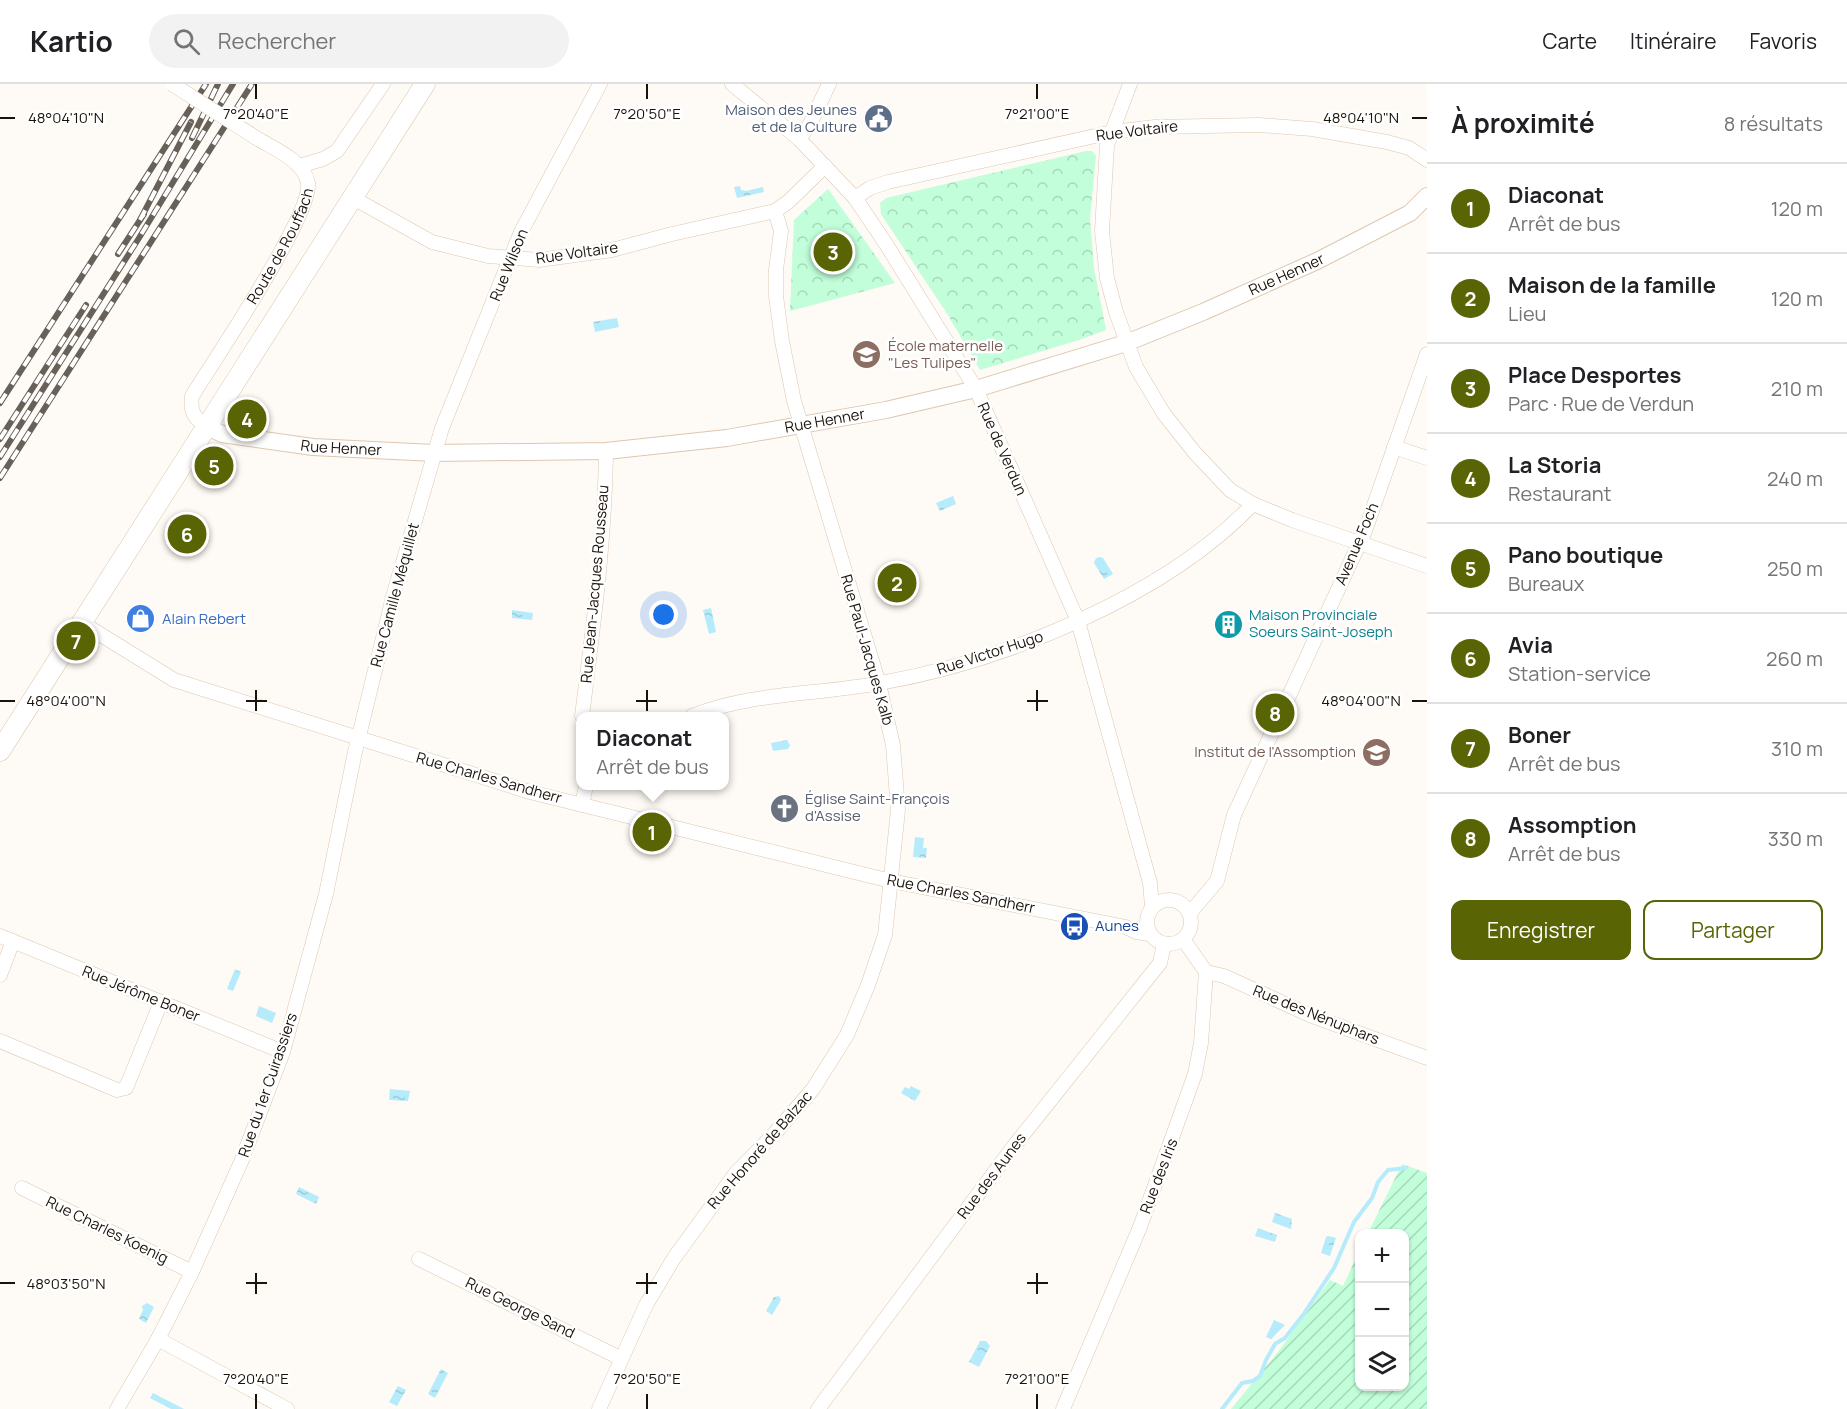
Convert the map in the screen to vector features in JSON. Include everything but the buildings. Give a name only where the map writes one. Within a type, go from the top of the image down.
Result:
[{"type":"main road","name":"Route de Rouffach","points":[[0,751],[425,84]]},
{"type":"street","points":[[172,84],[299,166]]},
{"type":"street","name":"Route de Rouffach","points":[[206,426],[195,418],[190,409],[192,396],[262,285],[302,208],[308,192],[308,183],[299,166],[323,159],[338,151],[383,84]]},
{"type":"street","name":"Rue Wilson","points":[[435,453],[442,428],[521,232],[600,84]]},
{"type":"street","name":"Rue de Verdun","points":[[732,84],[799,139],[855,198],[976,389],[1078,621],[1150,883],[1149,912]]},
{"type":"street","points":[[799,139],[809,126],[829,84]]},
{"type":"street","points":[[1130,84],[1107,145],[1102,231],[1107,278],[1126,342],[1136,367],[1164,414],[1189,446],[1230,490],[1253,504],[1427,567]]},
{"type":"street","name":"Rue Voltaire","points":[[855,198],[870,188],[888,182],[1113,132],[1155,127],[1259,125],[1301,128],[1387,142],[1409,148],[1426,162]]},
{"type":"street","points":[[775,211],[788,202],[825,166]]},
{"type":"street","name":"Rue Henner","points":[[206,426],[222,434],[313,447],[435,453],[606,451],[727,438],[886,410],[976,389],[1126,342],[1203,312],[1317,261],[1410,213],[1427,196]]},
{"type":"street","name":"Rue Voltaire","points":[[353,198],[432,243],[488,256],[539,260],[612,250],[775,211]]},
{"type":"street","name":"Rue Paul-Jacques Kalb","points":[[775,211],[781,231],[776,270],[776,296],[782,341],[801,426],[879,684],[893,745],[897,810],[891,881]]},
{"type":"street","name":"Rue Henner","points":[[1410,213],[1427,213]]},
{"type":"street","name":"Avenue Foch","points":[[1186,908],[1206,894],[1217,881],[1234,815],[1365,531],[1427,354]]},
{"type":"street","points":[[1394,447],[1427,458]]},
{"type":"street","name":"Rue Jean-Jacques Rousseau","points":[[583,712],[596,613],[605,503],[606,451]]},
{"type":"street","name":"Rue Camille Méquillet","points":[[358,738],[394,593],[435,453]]},
{"type":"street","name":"Rue Victor Hugo","points":[[706,712],[735,702],[879,684],[937,671],[988,656],[1078,621],[1121,599],[1167,572],[1229,529],[1253,504]]},
{"type":"street","name":"Rue Charles Sandherr","points":[[82,623],[174,680],[530,792],[891,881],[1126,927],[1136,932],[1149,934]]},
{"type":"street","name":"Rue du 1er Cuirassiers","points":[[117,1409],[158,1339],[192,1272],[241,1162],[283,1052],[326,894],[358,738]]},
{"type":"street","points":[[582,805],[585,790]]},
{"type":"street","name":"Rue Honoré de Balzac","points":[[599,1409],[620,1358],[646,1305],[692,1232],[736,1173],[776,1133],[813,1089],[847,1035],[868,985],[885,935],[891,881]]},
{"type":"street","name":"Rue de Verdun","points":[[1150,883],[1166,899]]},
{"type":"street","points":[[1126,927],[1166,899],[1174,899],[1186,908],[1192,923],[1189,932],[1174,944],[1164,944],[1156,940],[1149,934],[1149,912]]},
{"type":"street","points":[[0,975],[6,938]]},
{"type":"street","name":"Rue Jérôme Boner","points":[[6,938],[283,1052]]},
{"type":"street","points":[[1183,939],[1206,972]]},
{"type":"street","name":"Rue des Aunes","points":[[818,1409],[1014,1146],[1160,963],[1164,944]]},
{"type":"street","name":"Rue des Nénuphars","points":[[1206,972],[1224,976],[1312,1016],[1427,1058]]},
{"type":"street","name":"Rue des Iris","points":[[1063,1409],[1140,1227],[1195,1074],[1201,1043],[1206,972]]},
{"type":"street","points":[[0,1041],[117,1090],[126,1088],[161,1002]]},
{"type":"street","name":"Rue Charles Koenig","points":[[22,1188],[192,1272]]},
{"type":"street","name":"Rue George Sand","points":[[419,1258],[620,1358]]},
{"type":"street","points":[[158,1339],[287,1409]]},
{"type":"green space","points":[[1092,151],[1096,156],[1090,218],[1094,268],[1106,330],[980,370],[948,315],[881,214],[880,203],[886,198]]},
{"type":"green space","points":[[828,189],[895,283],[790,311],[794,220]]},
{"type":"green space","points":[[1402,1164],[1427,1173],[1427,1409],[1231,1409],[1278,1352],[1330,1280],[1343,1286],[1355,1260],[1355,1391],[1409,1391],[1409,1229],[1370,1229]]},
{"type":"water","points":[[740,186],[741,190],[746,191],[763,187],[764,192],[737,198],[734,187]]},
{"type":"water","points":[[617,318],[619,327],[595,332],[593,322]]},
{"type":"water","points":[[953,496],[956,504],[940,511],[936,503]]},
{"type":"water","points":[[1100,557],[1113,574],[1104,579],[1094,563],[1096,558]]},
{"type":"water","points":[[711,608],[716,632],[709,634],[703,610]]},
{"type":"water","points":[[512,610],[533,613],[532,620],[512,618]]},
{"type":"water","points":[[787,740],[790,745],[788,749],[773,751],[771,743]]},
{"type":"water","points":[[915,837],[924,838],[923,848],[927,848],[926,858],[913,857]]},
{"type":"water","points":[[235,969],[241,972],[233,991],[227,989]]},
{"type":"water","points":[[259,1006],[276,1013],[272,1023],[256,1016]]},
{"type":"water","points":[[911,1086],[921,1091],[915,1101],[901,1093],[905,1087],[909,1089]]},
{"type":"water","points":[[390,1089],[410,1091],[408,1101],[389,1100]]},
{"type":"water","points":[[299,1187],[319,1197],[316,1204],[296,1194]]},
{"type":"water","points":[[1275,1213],[1292,1219],[1291,1229],[1272,1222]]},
{"type":"water","points":[[1258,1228],[1277,1235],[1275,1242],[1255,1236]]},
{"type":"water","points":[[1328,1236],[1336,1238],[1330,1256],[1321,1253]]},
{"type":"water","points":[[779,1296],[781,1300],[772,1315],[766,1311],[774,1297]]},
{"type":"water","points":[[147,1303],[154,1307],[146,1323],[139,1319],[143,1310],[142,1306]]},
{"type":"water","points":[[1274,1320],[1285,1325],[1271,1339],[1266,1337]]},
{"type":"water","points":[[980,1341],[986,1341],[990,1346],[979,1367],[969,1362]]},
{"type":"water","points":[[441,1369],[448,1373],[435,1398],[428,1394]]},
{"type":"water","points":[[398,1386],[406,1390],[397,1406],[389,1402]]},
{"type":"water","points":[[153,1393],[184,1409],[171,1409],[150,1398]]},
{"type":"waterway","points":[[1222,1409],[1242,1383],[1253,1381],[1260,1376],[1275,1344],[1285,1338],[1303,1315],[1334,1268],[1354,1222],[1372,1198],[1378,1182],[1388,1170],[1406,1168]]},
{"type":"railway","points":[[0,403],[206,84]]},
{"type":"railway","points":[[192,138],[218,84]]},
{"type":"railway","points":[[0,457],[139,238],[233,84]]},
{"type":"railway","points":[[0,478],[252,84]]},
{"type":"railway","points":[[140,220],[191,122]]},
{"type":"railway","points":[[118,254],[144,214]]},
{"type":"railway","points":[[0,439],[86,305]]},
{"type":"place","name":"Maison des Jeunes et de la Culture","points":[[878,119]]},
{"type":"place","name":"Place Desportes","points":[[833,252]]},
{"type":"place","name":"École maternelle \"Les Tulipes\"","points":[[867,355]]},
{"type":"place","name":"La Storia","points":[[247,419]]},
{"type":"place","name":"Pano boutique","points":[[214,466]]},
{"type":"place","name":"Avia","points":[[187,534]]},
{"type":"place","name":"Maison de la famille","points":[[897,583]]},
{"type":"place","name":"Alain Rebert","points":[[141,619]]},
{"type":"place","name":"Maison Provinciale Soeurs Saint-Joseph","points":[[1228,624]]},
{"type":"place","name":"Boner","points":[[76,641]]},
{"type":"place","name":"Assomption","points":[[1275,713]]},
{"type":"place","name":"Institut de l'Assomption","points":[[1377,752]]},
{"type":"place","name":"Église Saint-François d'Assise","points":[[784,808]]},
{"type":"place","name":"Diaconat","points":[[652,832]]},
{"type":"place","name":"Aunes","points":[[1074,926]]}]
